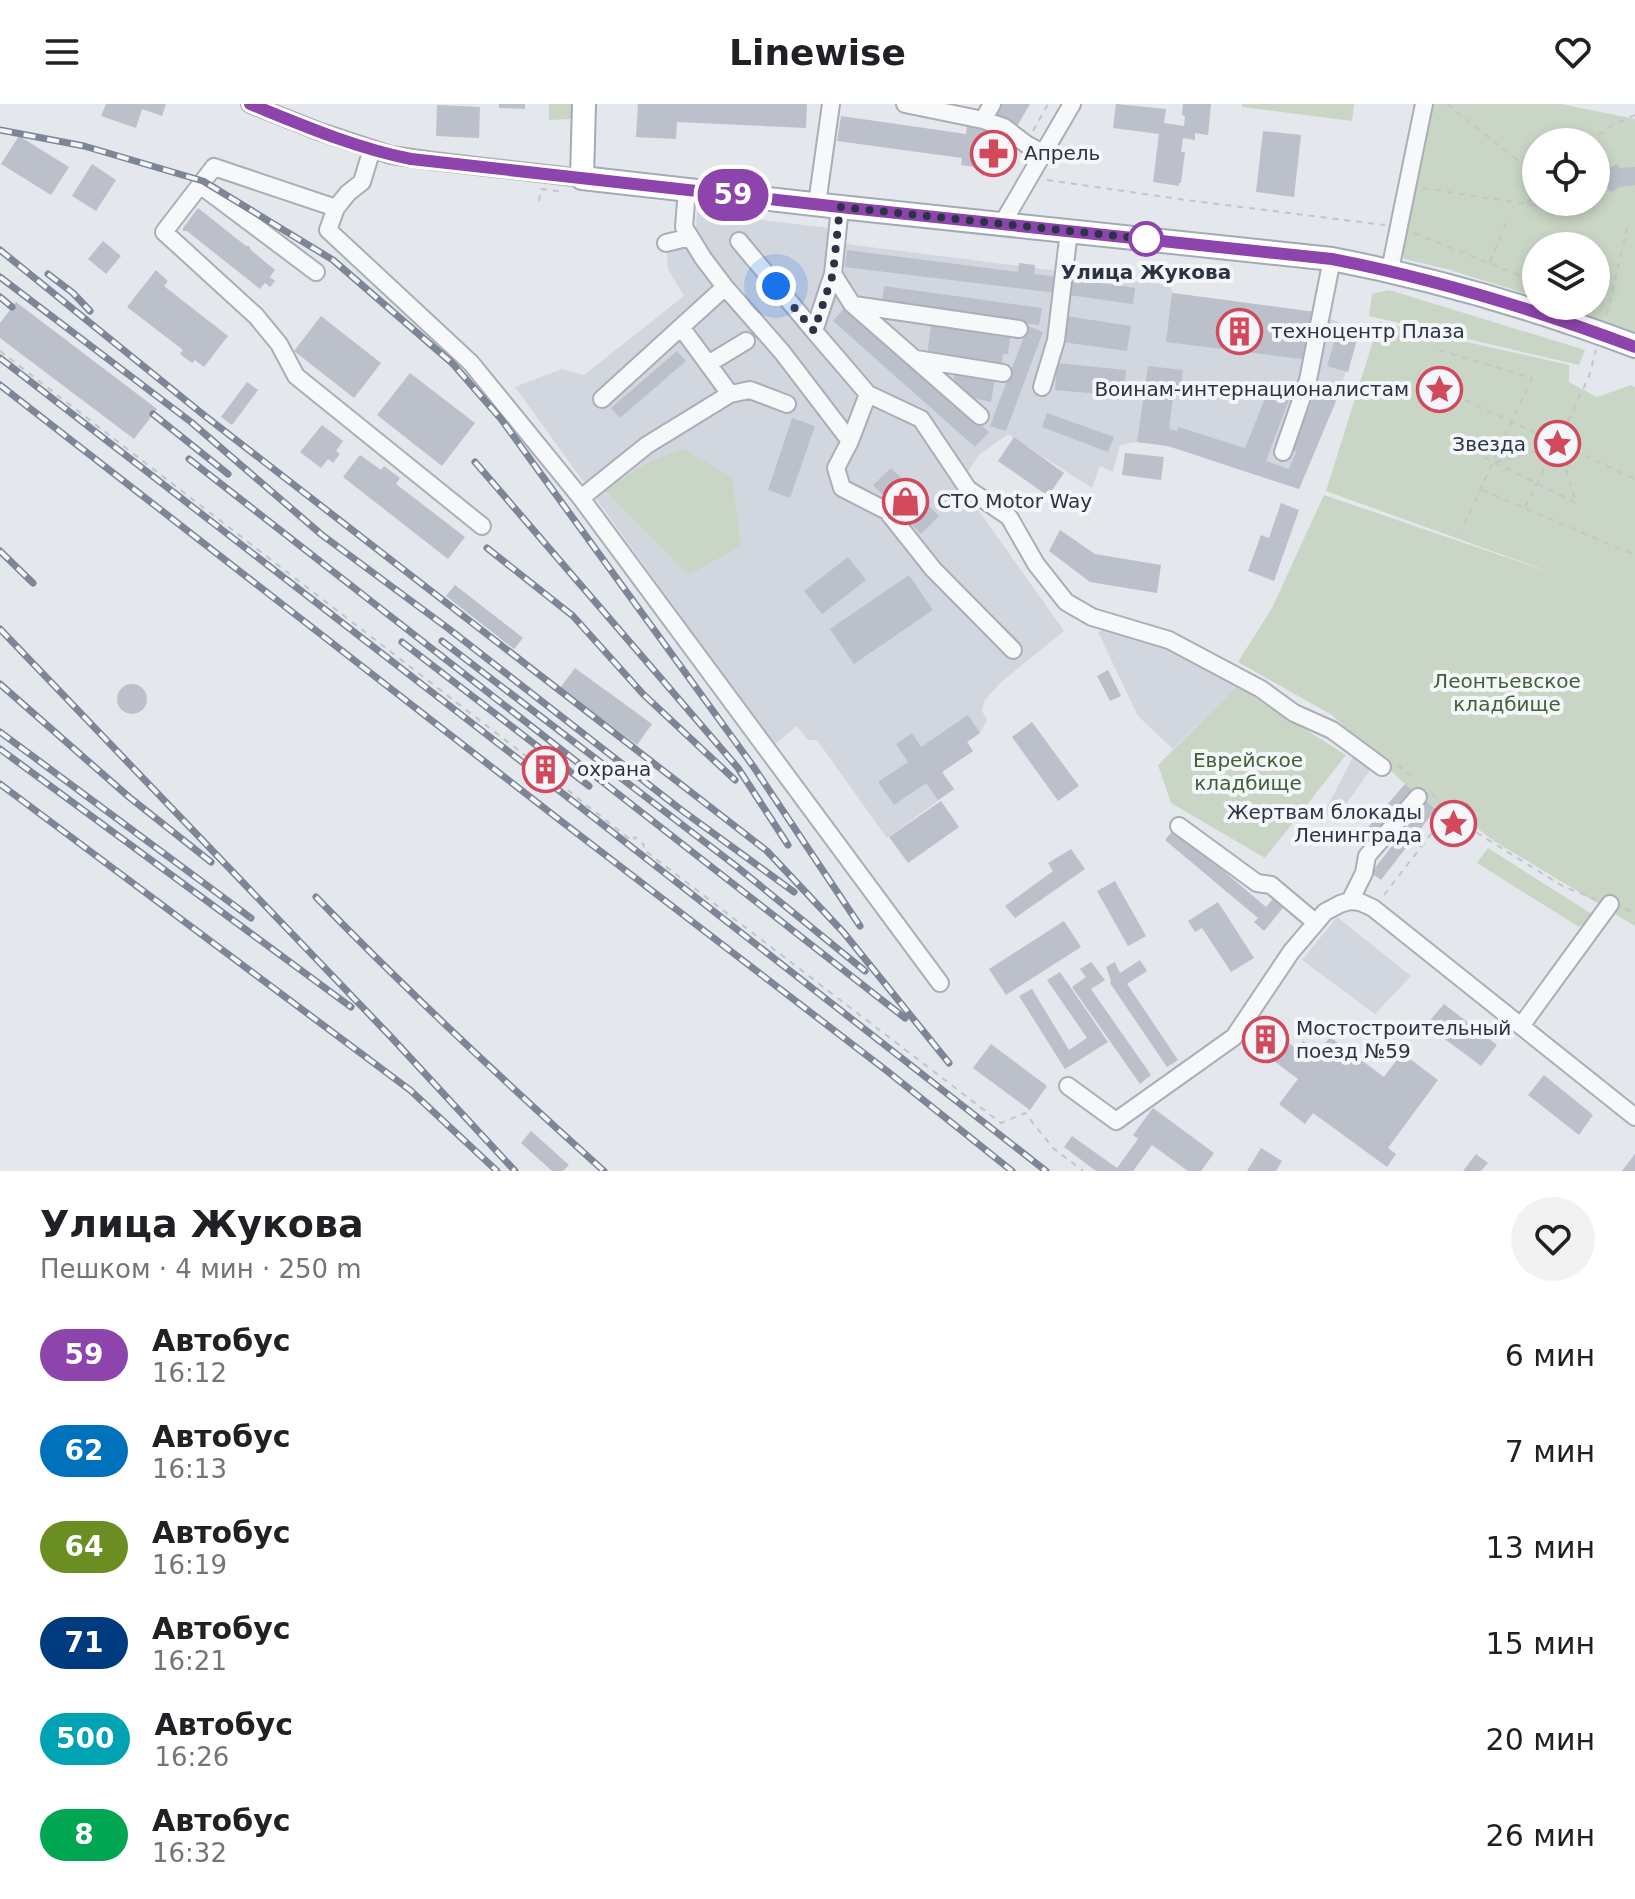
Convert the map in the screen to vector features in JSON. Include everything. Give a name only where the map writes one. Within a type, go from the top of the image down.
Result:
[{"type":"main road","points":[[584,104],[582,178],[1332,259],[1390,270],[1495,299],[1635,346]]},
{"type":"street","points":[[250,104],[372,149],[411,159],[582,178]]},
{"type":"street","points":[[817,204],[831,104]]},
{"type":"street","points":[[904,104],[1004,127],[1043,153]]},
{"type":"street","points":[[983,120],[992,104]]},
{"type":"street","points":[[1002,224],[1072,104]]},
{"type":"street","points":[[1390,270],[1424,104]]},
{"type":"street","points":[[372,149],[362,182],[336,208],[328,230],[471,363],[581,498],[940,983]]},
{"type":"street","points":[[336,208],[214,167],[164,232],[256,316],[279,344],[296,376],[482,526]]},
{"type":"street","points":[[200,185],[316,272]]},
{"type":"street","points":[[687,189],[684,227],[703,258],[782,352],[850,441]]},
{"type":"street","points":[[814,331],[833,274],[840,207]]},
{"type":"street","points":[[1042,387],[1056,340],[1069,231]]},
{"type":"street","points":[[666,243],[690,237]]},
{"type":"street","points":[[739,241],[868,394],[921,419],[968,489],[1009,517],[1036,564],[1066,602],[1092,617],[1169,640],[1261,689],[1294,713],[1332,730],[1387,764]]},
{"type":"street","points":[[1283,452],[1308,380],[1332,259]]},
{"type":"street","points":[[833,274],[852,304],[980,416]]},
{"type":"street","points":[[602,399],[725,287]]},
{"type":"street","points":[[852,304],[1019,329]]},
{"type":"street","points":[[681,327],[730,394]]},
{"type":"street","points":[[708,364],[746,341]]},
{"type":"street","points":[[914,359],[1003,373]]},
{"type":"street","points":[[581,498],[647,445],[730,394],[750,390],[787,404]]},
{"type":"street","points":[[868,394],[836,468],[842,488],[887,511],[933,569],[1013,650]]},
{"type":"street","points":[[1350,901],[1364,873],[1367,856],[1418,797]]},
{"type":"street","points":[[1179,826],[1257,883],[1271,885],[1315,922]]},
{"type":"street","points":[[1068,1086],[1116,1121],[1234,1037],[1315,922],[1325,912],[1350,901],[1373,908],[1635,1117]]},
{"type":"street","points":[[1521,1026],[1610,904]]},
{"type":"path","points":[[1026,144],[1048,104]]},
{"type":"path","points":[[1447,104],[1522,164]]},
{"type":"path","points":[[1609,128],[1635,115]]},
{"type":"path","points":[[1030,177],[1398,227],[1522,276]]},
{"type":"path","points":[[1407,185],[1522,203]]},
{"type":"path","points":[[539,201],[541,189]]},
{"type":"path","points":[[1489,263],[1506,223]]},
{"type":"path","points":[[1605,324],[1628,224]]},
{"type":"path","points":[[1557,444],[1589,376],[1598,346]]},
{"type":"path","points":[[1439,350],[1532,378],[1461,531]]},
{"type":"path","points":[[0,351],[530,759],[532,766],[548,779],[555,780],[632,841],[635,837],[644,845],[643,849],[1001,1123],[1025,1113],[1053,1148],[1083,1171]]},
{"type":"path","points":[[1437,373],[1447,374],[1454,381],[1454,395],[1445,403],[1433,402],[1426,393],[1428,378],[1437,373]]},
{"type":"path","points":[[1454,395],[1635,479]]},
{"type":"path","points":[[1494,462],[1538,451]]},
{"type":"path","points":[[1484,457],[1576,503],[1564,463]]},
{"type":"path","points":[[1524,509],[1548,461]]},
{"type":"path","points":[[1481,489],[1635,555]]},
{"type":"path","points":[[1387,764],[1437,797],[1448,812],[1482,836],[1564,887],[1635,913]]},
{"type":"path","points":[[1373,908],[1448,812]]},
{"type":"shaded area","points":[[697,212],[829,228],[824,277],[802,328],[856,396],[874,385],[824,329],[842,279],[846,244],[1169,285],[1173,293],[1315,312],[1360,329],[1336,401],[1299,489],[1168,446],[1137,442],[1120,445],[1113,472],[1100,466],[1092,488],[1008,434],[979,455],[960,484],[1064,631],[1000,683],[984,701],[982,711],[987,720],[980,733],[967,742],[973,751],[942,772],[954,789],[887,838],[817,740],[808,740],[797,726],[774,745],[515,387],[562,369],[584,375],[684,296],[668,269],[667,254],[696,232]]},
{"type":"shaded area","points":[[1110,628],[1164,646],[1237,686],[1173,749],[1138,716],[1098,632]]},
{"type":"shaded area","points":[[1354,755],[1371,769],[1335,820],[1324,813]]},
{"type":"shaded area","points":[[1337,917],[1411,976],[1375,1014],[1302,960]]},
{"type":"green space","points":[[549,104],[573,104],[572,119],[549,120]]},
{"type":"green space","points":[[1242,104],[1354,104],[1352,121],[1242,107]]},
{"type":"green space","points":[[1429,104],[1561,104],[1635,119],[1635,332],[1602,320],[1610,320],[1610,232],[1522,232],[1522,293],[1404,259],[1401,249]]},
{"type":"green space","points":[[1389,290],[1585,350],[1579,365],[1369,316],[1372,294]]},
{"type":"green space","name":"Леонтьевское кладбище","points":[[1379,322],[1569,365],[1569,382],[1597,397],[1631,385],[1635,387],[1635,926],[1494,841],[1446,805],[1440,811],[1405,784],[1332,715],[1238,662],[1272,608],[1324,495],[1561,576],[1326,491]]},
{"type":"green space","points":[[683,449],[732,477],[741,546],[688,575],[604,490],[651,461]]},
{"type":"green space","name":"Еврейское кладбище","points":[[1237,686],[1346,755],[1265,858],[1171,803],[1158,765]]},
{"type":"green space","points":[[1488,848],[1595,916],[1579,927],[1477,863]]},
{"type":"building","points":[[106,104],[166,104],[162,116],[142,109],[136,128],[101,116]]},
{"type":"building","points":[[499,104],[525,104],[525,109],[499,108]]},
{"type":"building","points":[[638,104],[807,104],[806,128],[677,122],[676,139],[636,137]]},
{"type":"building","points":[[1001,104],[1030,104],[1016,128],[994,115]]},
{"type":"building","points":[[1116,104],[1166,109],[1164,123],[1184,126],[1183,104],[1211,104],[1208,135],[1195,133],[1195,140],[1183,138],[1181,152],[1185,152],[1179,186],[1153,182],[1159,134],[1113,128]]},
{"type":"building","points":[[437,105],[480,107],[479,138],[436,136]]},
{"type":"building","points":[[841,116],[966,134],[967,125],[1001,130],[996,170],[961,165],[962,158],[837,141]]},
{"type":"building","points":[[1263,131],[1301,135],[1294,197],[1256,192]]},
{"type":"building","points":[[19,136],[69,167],[51,195],[1,164]]},
{"type":"building","points":[[92,164],[116,180],[96,211],[72,196]]},
{"type":"building","points":[[1617,164],[1620,168],[1635,167],[1635,185],[1611,192],[1610,168]]},
{"type":"building","points":[[198,208],[275,270],[270,277],[275,281],[270,287],[265,283],[260,289],[187,231],[183,231]]},
{"type":"building","points":[[103,241],[121,256],[106,274],[88,259]]},
{"type":"building","points":[[847,250],[1018,272],[1019,263],[1035,265],[1034,274],[1059,277],[1057,293],[845,267]]},
{"type":"building","points":[[156,270],[168,281],[164,286],[228,336],[204,367],[180,354],[183,350],[127,307]]},
{"type":"building","points":[[1070,279],[1135,288],[1133,304],[1068,295]]},
{"type":"building","points":[[884,286],[1042,308],[1039,325],[882,303]]},
{"type":"building","name":"техноцентр Плаза","points":[[1172,293],[1315,312],[1309,360],[1166,342]]},
{"type":"building","points":[[16,302],[157,409],[134,439],[0,338],[0,323]]},
{"type":"building","points":[[846,306],[989,432],[975,447],[833,321]]},
{"type":"building","points":[[321,316],[381,363],[354,398],[294,351]]},
{"type":"building","points":[[1066,316],[1131,326],[1127,351],[1062,342]]},
{"type":"building","points":[[1340,323],[1360,329],[1348,372],[1327,366]]},
{"type":"building","points":[[931,326],[1010,338],[1008,354],[1003,354],[1001,368],[927,356]]},
{"type":"building","points":[[1028,326],[1043,332],[1006,431],[990,426]]},
{"type":"building","points":[[677,351],[686,361],[620,418],[611,408]]},
{"type":"building","points":[[1057,363],[1126,370],[1124,396],[1055,390]]},
{"type":"building","points":[[1148,366],[1183,370],[1181,386],[1174,390],[1169,429],[1177,431],[1178,427],[1245,448],[1272,381],[1293,389],[1266,461],[1289,469],[1296,452],[1291,449],[1316,392],[1336,401],[1299,489],[1168,446],[1137,442]]},
{"type":"building","points":[[955,371],[995,378],[991,402],[965,396],[966,390],[952,387]]},
{"type":"building","points":[[410,373],[475,423],[442,466],[377,415]]},
{"type":"building","points":[[247,382],[258,390],[232,425],[221,417]]},
{"type":"building","points":[[1047,413],[1114,437],[1108,452],[1042,427]]},
{"type":"building","points":[[792,418],[815,426],[790,498],[768,490]]},
{"type":"building","points":[[322,425],[343,441],[336,451],[340,454],[333,463],[328,459],[321,468],[300,452]]},
{"type":"building","points":[[1014,437],[1064,473],[1048,496],[998,461]]},
{"type":"building","points":[[1125,453],[1164,457],[1161,480],[1122,475]]},
{"type":"building","points":[[360,455],[381,470],[384,466],[400,478],[396,484],[465,537],[448,559],[343,477]]},
{"type":"building","name":"СТО Motor Way","points":[[891,468],[939,516],[921,534],[873,485]]},
{"type":"building","points":[[1281,503],[1299,510],[1274,581],[1248,571],[1261,535],[1269,538]]},
{"type":"building","points":[[1060,530],[1095,554],[1161,565],[1157,593],[1090,582],[1049,551]]},
{"type":"building","points":[[848,557],[866,580],[822,614],[804,591]]},
{"type":"building","points":[[909,575],[933,610],[854,664],[830,629]]},
{"type":"building","points":[[455,585],[523,638],[514,649],[446,596]]},
{"type":"building","points":[[575,668],[652,724],[637,745],[560,688]]},
{"type":"building","points":[[1108,670],[1121,696],[1110,701],[1097,676]]},
{"type":"building","points":[[132,684],[138,685],[146,693],[146,705],[138,713],[132,714],[126,713],[118,705],[117,699],[118,693],[126,685]]},
{"type":"building","points":[[968,715],[980,733],[967,742],[973,751],[942,772],[954,789],[938,800],[926,783],[894,805],[878,782],[908,762],[896,744],[912,733],[921,747]]},
{"type":"building","points":[[1032,722],[1079,786],[1058,801],[1012,737]]},
{"type":"building","points":[[1405,784],[1416,793],[1373,843],[1362,834]]},
{"type":"building","points":[[941,801],[959,827],[908,863],[889,837]]},
{"type":"building","points":[[1427,801],[1436,809],[1381,880],[1371,873]]},
{"type":"building","points":[[1174,829],[1266,907],[1276,895],[1286,904],[1264,931],[1254,922],[1258,918],[1165,840]]},
{"type":"building","points":[[1071,849],[1085,869],[1015,918],[1005,906],[1053,871],[1048,863]]},
{"type":"building","points":[[1115,881],[1146,936],[1128,946],[1097,891]]},
{"type":"building","points":[[1218,902],[1254,958],[1231,972],[1202,928],[1195,932],[1188,921]]},
{"type":"building","points":[[1064,921],[1081,947],[1006,995],[989,969]]},
{"type":"building","points":[[1140,960],[1147,971],[1127,984],[1178,1060],[1167,1067],[1110,983],[1106,967],[1115,962],[1120,973]]},
{"type":"building","points":[[1091,962],[1105,980],[1091,989],[1151,1075],[1140,1084],[1072,987],[1086,977],[1080,969]]},
{"type":"building","points":[[1060,972],[1108,1042],[1065,1069],[1019,996],[1032,989],[1069,1050],[1087,1038],[1047,980]]},
{"type":"building","points":[[1444,1004],[1497,1045],[1481,1066],[1426,1025]]},
{"type":"building","points":[[1257,1020],[1297,1049],[1303,1041],[1318,1052],[1330,1037],[1384,1077],[1402,1053],[1438,1080],[1388,1148],[1396,1154],[1387,1167],[1313,1113],[1305,1124],[1279,1104],[1298,1079],[1243,1038]]},
{"type":"building","points":[[991,1044],[1047,1086],[1030,1110],[973,1068]]},
{"type":"building","points":[[1544,1075],[1593,1115],[1579,1135],[1528,1095]]},
{"type":"building","points":[[1153,1108],[1214,1153],[1201,1171],[1188,1171],[1152,1145],[1133,1171],[1096,1171],[1064,1147],[1072,1136],[1117,1168],[1138,1139],[1133,1135]]},
{"type":"building","points":[[531,1131],[569,1165],[563,1171],[552,1171],[521,1143]]},
{"type":"building","points":[[1261,1148],[1282,1161],[1276,1171],[1247,1171]]},
{"type":"building","points":[[1476,1154],[1488,1163],[1481,1171],[1463,1171]]},
{"type":"building","points":[[1635,1154],[1635,1171],[1622,1171]]},
{"type":"railway","points":[[0,130],[84,146],[203,181],[333,260],[452,363],[501,419],[753,766],[860,926]]},
{"type":"railway","points":[[0,250],[205,416],[767,851],[844,933],[949,1063]]},
{"type":"railway","points":[[48,274],[90,311]]},
{"type":"railway","points":[[0,277],[191,422],[322,535],[449,629],[680,809],[794,892]]},
{"type":"railway","points":[[0,297],[12,307]]},
{"type":"railway","points":[[0,358],[1046,1171]]},
{"type":"railway","points":[[0,385],[1012,1171]]},
{"type":"railway","points":[[153,414],[228,474]]},
{"type":"railway","points":[[189,459],[905,1018]]},
{"type":"railway","points":[[475,462],[738,768],[788,845]]},
{"type":"railway","points":[[487,548],[573,616],[643,694],[735,780]]},
{"type":"railway","points":[[0,551],[33,583]]},
{"type":"railway","points":[[0,629],[392,1038],[515,1171]]},
{"type":"railway","points":[[442,641],[736,866],[865,971]]},
{"type":"railway","points":[[402,642],[589,786]]},
{"type":"railway","points":[[0,684],[129,797],[211,862]]},
{"type":"railway","points":[[0,732],[251,918]]},
{"type":"railway","points":[[0,749],[351,1007]]},
{"type":"railway","points":[[0,784],[410,1090],[497,1171]]},
{"type":"railway","points":[[316,897],[457,1036],[604,1171]]},
{"type":"bus line","name":"59","points":[[250,104],[346,141],[411,159],[1332,259],[1390,270],[1495,299],[1635,347]]},
{"type":"place","name":"Апрель","points":[[993,153]]},
{"type":"place","name":"Улица Жукова","points":[[1146,239]]},
{"type":"place","name":"техноцентр Плаза","points":[[1240,331]]},
{"type":"place","name":"Воинам-интернационалистам","points":[[1440,389]]},
{"type":"place","name":"Звезда","points":[[1557,444]]},
{"type":"place","name":"СТО Motor Way","points":[[906,501]]},
{"type":"place","name":"охрана","points":[[546,769]]},
{"type":"place","name":"Жертвам блокады Ленинграда","points":[[1453,824]]},
{"type":"place","name":"Мостостроительный поезд №59","points":[[1265,1040]]},
{"type":"route","points":[[776,286],[814,331],[833,274],[840,207],[1146,239]]}]
